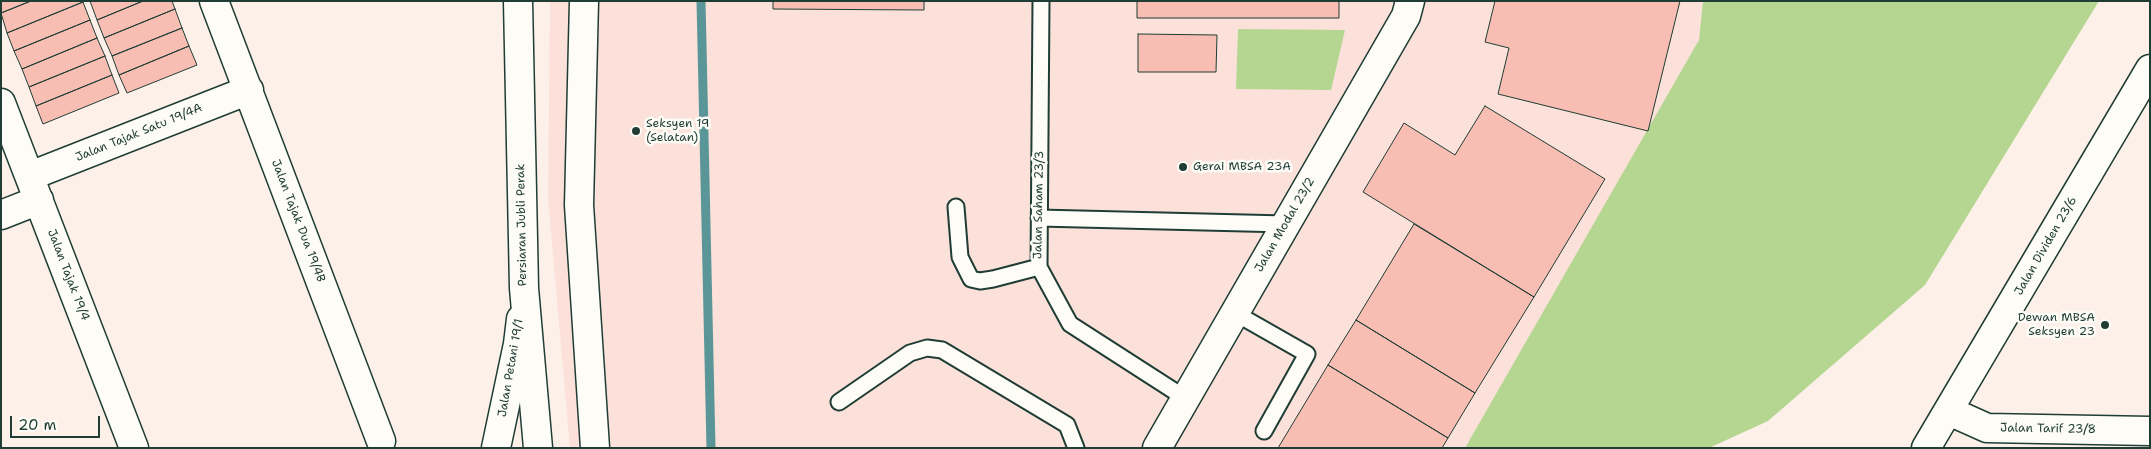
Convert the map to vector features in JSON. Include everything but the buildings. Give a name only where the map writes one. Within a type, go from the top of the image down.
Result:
[{"type":"street","name":"Jalan Tajak Dua 19/4B","points":[[214,1],[381,441]]},
{"type":"street","name":"Persiaran Jubli Perak","points":[[518,1],[524,288],[538,448]]},
{"type":"street","points":[[584,1],[579,206],[595,448]]},
{"type":"street","name":"Jalan Modal 23/2","points":[[1157,448],[1406,16],[1410,1]]},
{"type":"street","name":"Jalan Dividen 23/6","points":[[1926,448],[2150,69]]},
{"type":"street","name":"Jalan Tajak Satu 19/4A","points":[[1,215],[34,188],[249,90]]},
{"type":"street","name":"Jalan Tajak 19/4","points":[[1,103],[134,448]]},
{"type":"street","name":"Jalan Petani 19/1","points":[[496,448],[518,344],[524,288]]},
{"type":"street","name":"Jalan Tarif 23/8","points":[[1949,411],[1987,428],[2150,431]]},
{"type":"lane","name":"Jalan Saham 23/3","points":[[1041,1],[1038,267],[1070,324],[1185,398]]},
{"type":"lane","points":[[956,207],[960,257],[971,278],[980,281],[993,280],[1038,267]]},
{"type":"lane","points":[[1039,218],[1286,224]]},
{"type":"lane","points":[[1235,313],[1307,354],[1264,431]]},
{"type":"lane","points":[[839,402],[910,353],[927,348],[942,350],[1067,425],[1076,448]]},
{"type":"shaded area","points":[[550,1],[1703,1],[1699,40],[1620,191],[1465,448],[570,448],[548,198]]},
{"type":"green space","points":[[1703,1],[2099,1],[1925,285],[1768,421],[1709,448],[1465,448],[1699,40]]},
{"type":"green space","points":[[1238,29],[1345,30],[1331,90],[1236,89]]},
{"type":"waterway","points":[[701,1],[711,448]]},
{"type":"place","name":"Seksyen 19 (Selatan)","points":[[636,131]]},
{"type":"place","name":"Gerai MBSA 23A","points":[[1183,167]]},
{"type":"place","name":"Dewan MBSA Seksyen 23","points":[[2105,325]]}]
